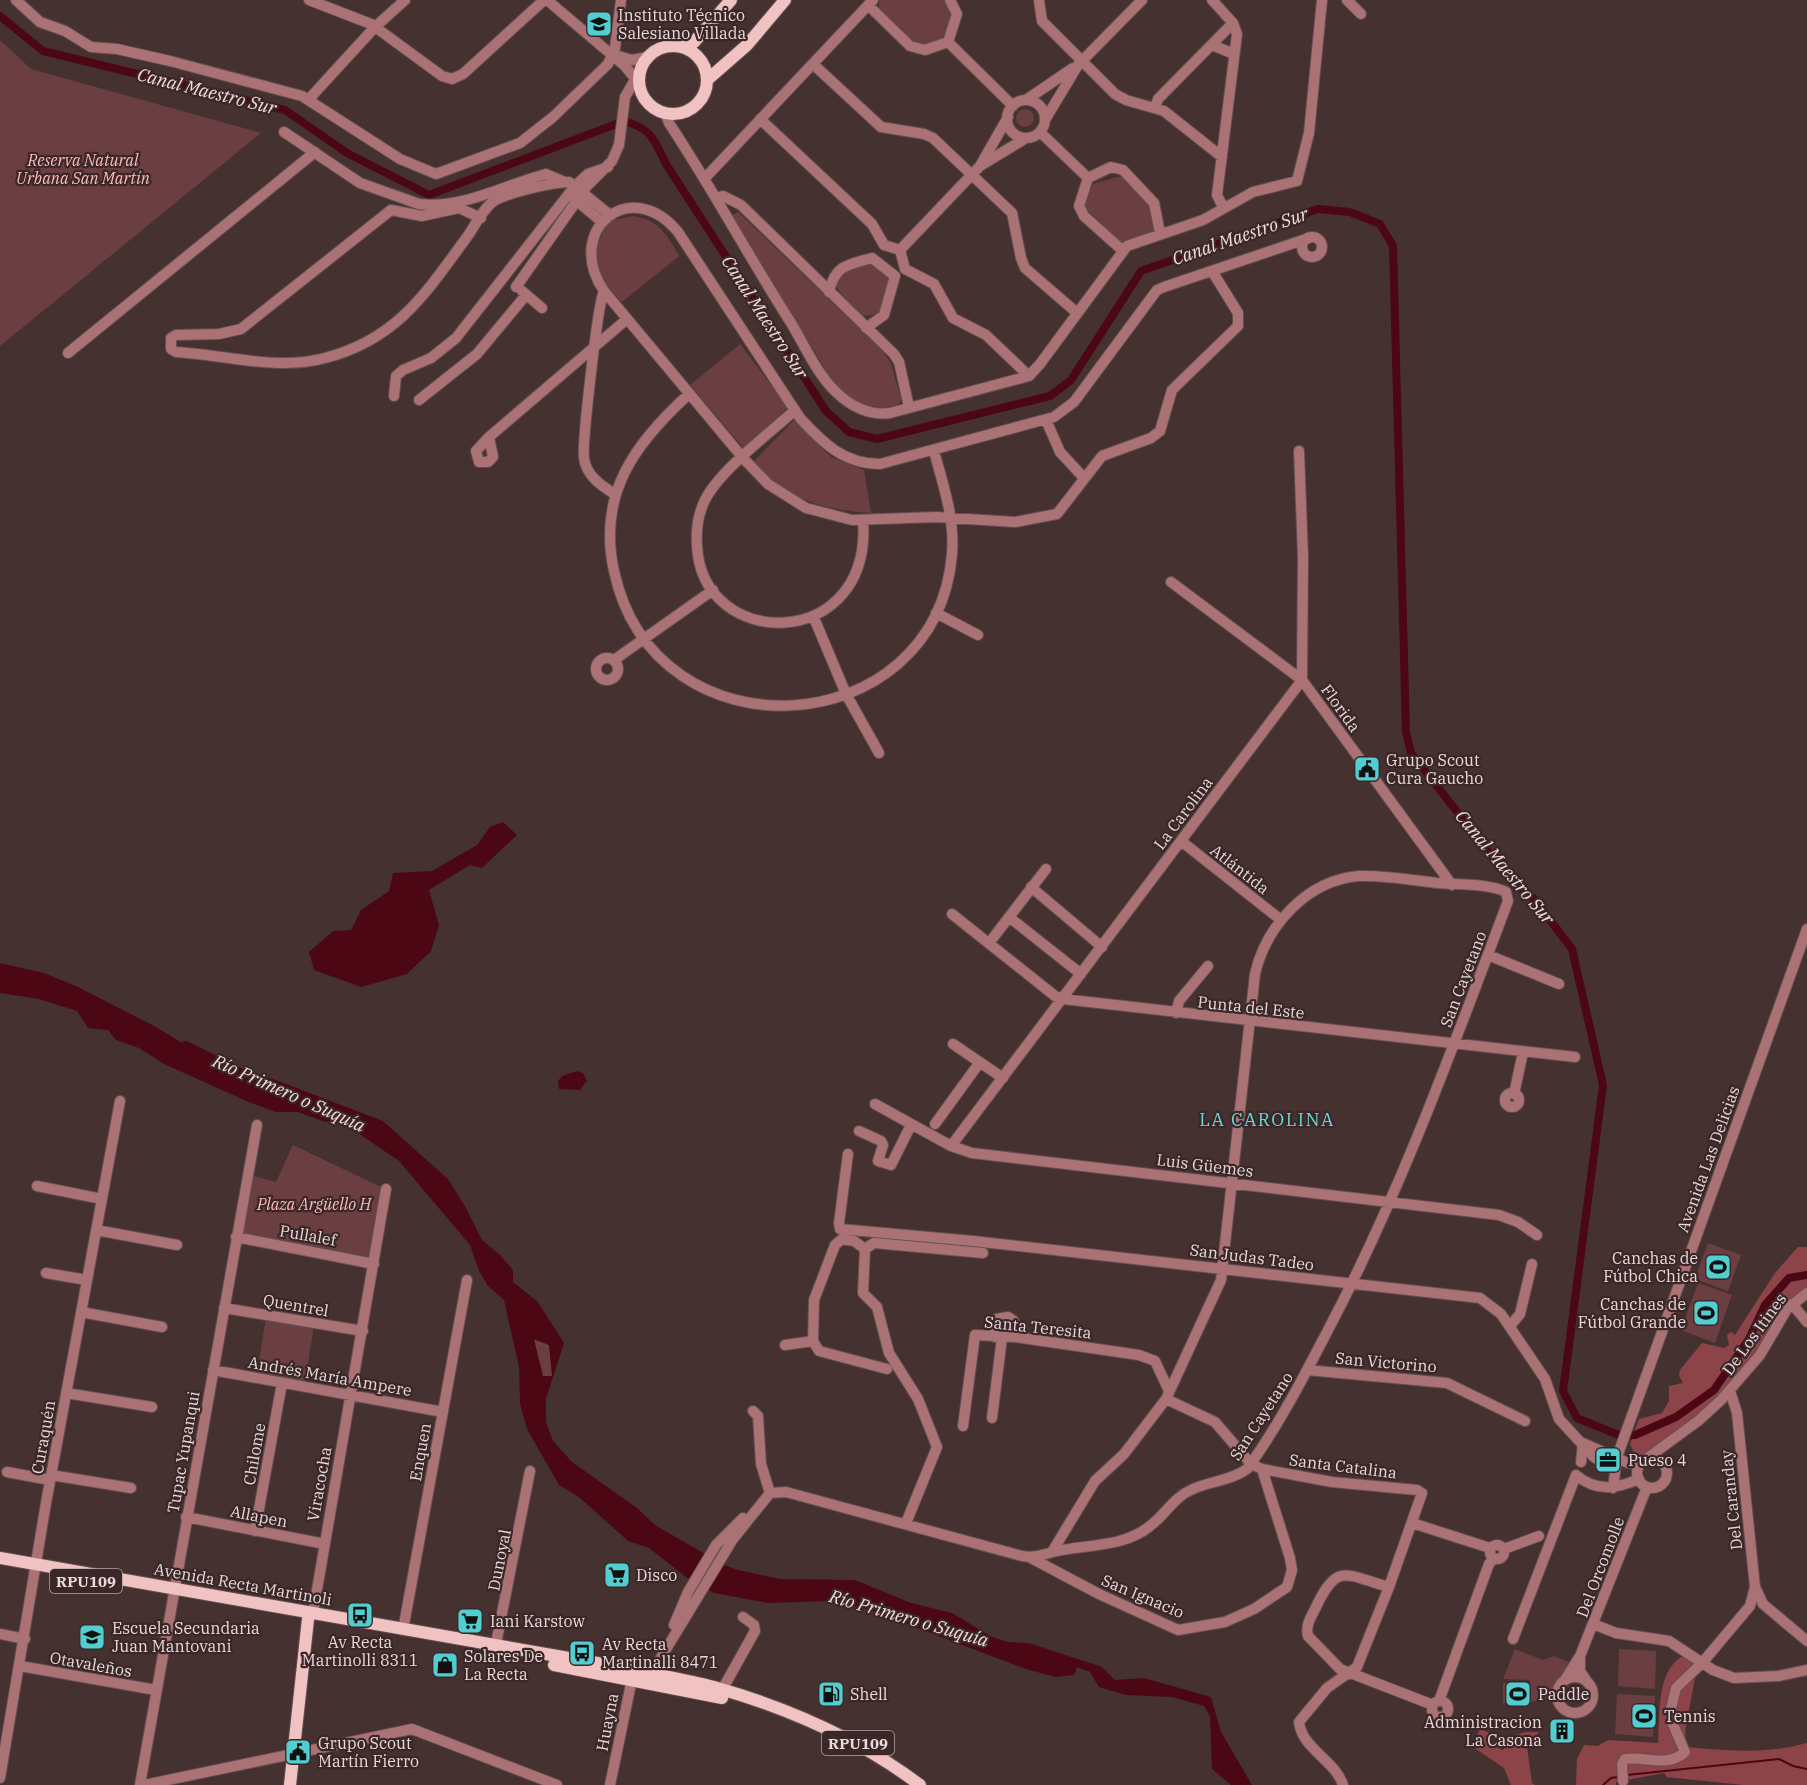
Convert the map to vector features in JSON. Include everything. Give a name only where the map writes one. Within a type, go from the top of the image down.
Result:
[{"type":"main road","points":[[682,47],[702,62],[707,80],[706,90],[695,107],[676,114],[665,114],[647,102],[635,75],[647,57],[662,47],[682,47],[694,42],[730,0]]},
{"type":"main road","points":[[707,80],[747,45],[785,0]]},
{"type":"main road","name":"Avenida Recta Martinoli","points":[[0,1558],[35,1568],[722,1690],[840,1734],[912,1784]]},
{"type":"main road","name":"Avenida Recta Martinoli","points":[[0,1566],[35,1568]]},
{"type":"main road","name":"Avenida Recta Martinoli","points":[[310,1616],[403,1630],[592,1672],[644,1677],[734,1702],[824,1736],[912,1784]]},
{"type":"main road","name":"Viracocha","points":[[290,1785],[310,1616]]},
{"type":"street","points":[[16,0],[40,22],[65,31],[91,47],[117,49],[159,59],[309,99],[400,159],[436,174],[526,139],[582,90],[608,64],[612,55],[621,0]]},
{"type":"street","points":[[309,0],[375,27],[442,76],[457,78],[546,0],[635,75],[627,94],[618,149],[608,167],[571,190],[456,338],[431,358],[396,376],[394,396]]},
{"type":"street","points":[[309,99],[375,27],[405,0]]},
{"type":"street","points":[[948,42],[957,14],[950,0]]},
{"type":"street","points":[[1039,0],[1042,21],[1080,63],[1121,98],[1164,111],[1222,157]]},
{"type":"street","points":[[976,171],[1008,117],[1012,106],[1026,100],[1080,63],[1142,0]]},
{"type":"street","points":[[1212,0],[1233,23],[1237,34],[1217,195],[1223,207]]},
{"type":"street","points":[[665,114],[769,289],[836,393],[858,408],[875,414],[1029,376],[1122,250],[1160,233],[1203,220],[1253,192],[1294,183],[1299,178],[1302,154],[1309,133],[1322,0]]},
{"type":"street","points":[[1347,0],[1361,14]]},
{"type":"street","points":[[705,178],[870,3],[910,46],[925,50],[948,42]]},
{"type":"street","points":[[1155,107],[1158,99],[1233,23]]},
{"type":"street","points":[[948,42],[1012,106]]},
{"type":"street","points":[[1212,45],[1234,54]]},
{"type":"street","points":[[900,250],[976,171],[1026,138],[1040,132],[1080,63]]},
{"type":"street","points":[[813,64],[881,127],[929,136],[976,171],[1012,213],[1025,268],[1076,312]]},
{"type":"street","points":[[1026,100],[1042,108],[1045,120]]},
{"type":"street","points":[[1008,117],[1010,129],[1026,138]]},
{"type":"street","points":[[760,119],[872,224],[884,245],[900,250]]},
{"type":"street","points":[[284,132],[360,183],[406,200],[429,205],[469,199],[546,174],[571,190],[606,218]]},
{"type":"street","points":[[1040,132],[1088,178]]},
{"type":"street","points":[[68,353],[315,152]]},
{"type":"street","points":[[1122,250],[1081,212],[1080,200],[1088,178],[1111,167],[1123,170],[1154,202],[1160,233]]},
{"type":"street","points":[[482,218],[459,208],[422,216],[391,210],[241,329],[212,334],[176,335],[170,341],[171,349],[176,352],[211,354],[257,362],[294,363],[325,358],[372,341],[413,309],[482,218],[491,204],[501,198],[571,190]]},
{"type":"street","points":[[516,287],[571,190]]},
{"type":"street","points":[[717,198],[723,196],[741,205],[897,358],[909,407]]},
{"type":"street","points":[[1212,271],[1238,313],[1238,326],[1172,390],[1167,399],[1164,426],[1157,435],[1102,456],[1061,511],[1044,518],[1015,522],[951,518],[864,520],[840,519],[806,508],[768,484],[743,458],[604,291],[593,275],[590,259],[592,241],[606,218],[618,210],[637,207],[658,214],[673,226],[795,410],[827,447],[858,461],[888,464],[1046,420],[1074,402],[1153,294],[1164,286],[1309,238]]},
{"type":"street","points":[[830,292],[835,273],[839,269],[872,258],[884,245]]},
{"type":"street","points":[[900,250],[905,269],[934,284],[953,318],[986,335],[1029,376]]},
{"type":"street","points":[[872,258],[895,276]]},
{"type":"street","points":[[866,328],[884,315],[895,276],[905,269]]},
{"type":"street","points":[[504,278],[542,308]]},
{"type":"street","points":[[604,291],[595,348],[584,458],[595,479],[616,495]]},
{"type":"street","points":[[419,400],[477,354],[526,295]]},
{"type":"street","points":[[489,437],[627,319]]},
{"type":"street","points":[[211,354],[212,334]]},
{"type":"street","points":[[689,393],[656,424],[641,442],[628,464],[616,495],[611,534],[612,562],[621,601],[644,640],[678,674],[707,691],[740,703],[757,706],[792,706],[846,694],[870,683],[890,668],[923,634],[936,613],[950,566],[951,518],[934,451]]},
{"type":"street","points":[[795,410],[715,484],[700,511],[697,550],[699,565],[712,590],[734,610],[761,622],[793,622],[814,618],[835,603],[853,581],[864,549],[864,520]]},
{"type":"street","points":[[1046,420],[1060,452],[1084,478]]},
{"type":"street","points":[[1299,451],[1303,557],[1302,680]]},
{"type":"street","name":"Florida","points":[[1171,582],[1302,680],[1452,885]]},
{"type":"street","points":[[614,660],[712,590]]},
{"type":"street","points":[[936,613],[978,635]]},
{"type":"street","points":[[814,618],[846,694],[879,753]]},
{"type":"street","name":"La Carolina","points":[[951,1146],[1302,680]]},
{"type":"street","name":"Atlántida","points":[[1181,841],[1281,920]]},
{"type":"street","points":[[993,938],[1046,869]]},
{"type":"street","points":[[1052,1552],[1095,1481],[1124,1454],[1168,1395],[1218,1289],[1224,1268],[1249,1022],[1258,960],[1269,936],[1281,920],[1315,891],[1348,878],[1382,877],[1452,885]]},
{"type":"street","name":"San Cayetano","points":[[770,1493],[786,1492],[1030,1557],[1091,1547],[1135,1535],[1151,1525],[1181,1495],[1201,1486],[1238,1475],[1251,1464],[1307,1370],[1352,1285],[1454,1044],[1508,902],[1506,892],[1452,885]]},
{"type":"street","points":[[1031,887],[1102,946]]},
{"type":"street","name":"Punta del Este","points":[[952,914],[1055,996],[1063,999],[1249,1022],[1575,1057]]},
{"type":"street","points":[[1009,917],[1081,974]]},
{"type":"street","name":"Avenida Las Delicias","points":[[1613,1488],[1612,1461],[1625,1436],[1807,929]]},
{"type":"street","points":[[1488,955],[1559,984]]},
{"type":"street","points":[[1176,1013],[1179,1001],[1208,966]]},
{"type":"street","points":[[953,1044],[1004,1078]]},
{"type":"street","points":[[1514,1094],[1523,1052]]},
{"type":"street","points":[[935,1124],[980,1062]]},
{"type":"street","name":"Curaquén","points":[[0,1778],[25,1639],[50,1478],[120,1101]]},
{"type":"street","name":"Luis Güemes","points":[[875,1104],[951,1146],[972,1153],[1499,1215],[1518,1222],[1538,1235]]},
{"type":"street","name":"Tupac Yupanqui","points":[[142,1785],[186,1517],[257,1125]]},
{"type":"street","points":[[859,1131],[881,1141],[883,1145],[878,1161],[891,1165],[911,1125]]},
{"type":"street","name":"San Judas Tadeo","points":[[848,1154],[838,1223],[840,1229],[1224,1268],[1352,1285],[1480,1298],[1495,1307],[1545,1379],[1559,1419],[1583,1443],[1612,1461]]},
{"type":"street","points":[[37,1186],[102,1199]]},
{"type":"street","name":"Viracocha","points":[[310,1616],[325,1544],[387,1189]]},
{"type":"street","points":[[96,1230],[177,1245]]},
{"type":"street","name":"Pullalef","points":[[236,1237],[374,1264]]},
{"type":"street","points":[[866,1249],[846,1239],[839,1240],[835,1245],[814,1300],[813,1341],[819,1351],[887,1369]]},
{"type":"street","points":[[906,1523],[937,1447],[918,1399],[889,1353],[877,1307],[863,1293],[866,1249],[874,1243],[983,1253]]},
{"type":"street","points":[[1510,1326],[1520,1314],[1532,1264]]},
{"type":"street","points":[[46,1273],[87,1280]]},
{"type":"street","name":"Enquen","points":[[403,1630],[467,1280]]},
{"type":"street","name":"De Los Itines","points":[[1641,1480],[1645,1460],[1698,1421],[1730,1391],[1760,1355],[1792,1304],[1807,1293]]},
{"type":"street","points":[[1792,1304],[1807,1322]]},
{"type":"street","name":"Quentrel","points":[[224,1308],[363,1331]]},
{"type":"street","points":[[81,1312],[162,1327]]},
{"type":"street","points":[[992,1418],[999,1338],[994,1329],[997,1319],[1008,1317],[1014,1321],[1015,1337]]},
{"type":"street","name":"Santa Teresita","points":[[963,1426],[973,1336],[1015,1337],[1149,1358],[1159,1366],[1168,1395]]},
{"type":"street","points":[[785,1345],[813,1341]]},
{"type":"street","name":"Andrés María Ampere","points":[[213,1370],[443,1412]]},
{"type":"street","name":"San Victorino","points":[[1307,1370],[1447,1383],[1525,1421]]},
{"type":"street","name":"Chilome","points":[[255,1530],[282,1383]]},
{"type":"street","name":"Del Caranday","points":[[1623,1778],[1625,1760],[1673,1760],[1685,1752],[1672,1722],[1672,1697],[1682,1680],[1702,1663],[1750,1606],[1755,1587],[1737,1413],[1730,1391]]},
{"type":"street","points":[[66,1393],[152,1407]]},
{"type":"street","points":[[1168,1395],[1215,1422],[1251,1464],[1262,1469]]},
{"type":"street","points":[[753,1411],[758,1416],[761,1464],[770,1493]]},
{"type":"street","points":[[1612,1461],[1626,1463],[1641,1480],[1656,1487],[1664,1481],[1666,1468],[1663,1461],[1663,1450],[1671,1440]]},
{"type":"street","points":[[1581,1462],[1583,1443]]},
{"type":"street","points":[[1612,1461],[1628,1463],[1654,1458],[1663,1461]]},
{"type":"street","name":"Santa Catalina","points":[[1262,1469],[1332,1482],[1421,1491],[1412,1523]]},
{"type":"street","name":"San Ignacio","points":[[1030,1557],[1099,1594],[1171,1628],[1185,1630],[1225,1622],[1280,1594],[1290,1579],[1290,1558],[1262,1469]]},
{"type":"street","name":"Dunoyal","points":[[495,1650],[530,1471]]},
{"type":"street","points":[[7,1472],[131,1488]]},
{"type":"street","points":[[1513,1639],[1576,1474],[1594,1486],[1613,1488],[1641,1480]]},
{"type":"street","name":"Del Orcomolle","points":[[1565,1680],[1580,1656],[1593,1624],[1641,1480]]},
{"type":"street","name":"Huayna","points":[[610,1785],[644,1677],[721,1548],[770,1493]]},
{"type":"street","name":"Allapen","points":[[186,1517],[325,1544]]},
{"type":"street","points":[[1343,1785],[1338,1772],[1303,1736],[1299,1722],[1327,1688],[1357,1667],[1412,1523],[1492,1553]]},
{"type":"street","points":[[1389,1587],[1348,1576],[1337,1577],[1325,1588],[1307,1625],[1310,1641],[1334,1664],[1350,1674],[1436,1703],[1492,1553],[1498,1544],[1504,1549],[1539,1536]]},
{"type":"street","points":[[1755,1587],[1763,1604],[1807,1641]]},
{"type":"street","points":[[1750,1606],[1763,1604]]},
{"type":"street","points":[[722,1690],[755,1631],[754,1625],[743,1617]]},
{"type":"street","points":[[1593,1624],[1616,1633],[1670,1641],[1702,1663],[1734,1678],[1778,1676],[1807,1670]]},
{"type":"street","points":[[0,1634],[25,1639]]},
{"type":"street","points":[[1580,1656],[1580,1671],[1588,1683],[1593,1694],[1590,1705],[1576,1713],[1565,1710],[1558,1701],[1558,1689],[1565,1680],[1577,1678],[1588,1683]]},
{"type":"street","name":"Otavaleños","points":[[20,1666],[156,1690]]},
{"type":"street","points":[[142,1785],[412,1730],[557,1785]]},
{"type":"green space","points":[[879,0],[943,0],[950,14],[946,31],[936,43],[928,46],[920,45],[903,34],[879,10]]},
{"type":"green space","name":"Reserva Natural Urbana San Martín","points":[[0,40],[31,69],[261,133],[0,346]]},
{"type":"green space","points":[[1021,109],[1029,109],[1034,114],[1032,125],[1021,127],[1016,122],[1016,114]]},
{"type":"green space","points":[[1122,177],[1150,205],[1155,232],[1121,242],[1087,210],[1085,203],[1093,184]]},
{"type":"green space","points":[[738,212],[882,350],[891,364],[901,399],[899,404],[875,407],[859,402],[837,389],[732,215]]},
{"type":"green space","points":[[633,216],[649,221],[661,229],[679,256],[622,302],[605,283],[597,264],[596,254],[598,244],[610,221]]},
{"type":"green space","points":[[874,263],[890,280],[880,311],[865,316],[853,308],[839,290],[838,278],[849,270]]},
{"type":"green space","points":[[740,344],[788,407],[745,450],[690,385]]},
{"type":"green space","points":[[794,420],[831,457],[864,470],[871,513],[838,509],[806,500],[777,484],[754,461]]},
{"type":"green space","name":"Plaza Argüello H","points":[[293,1145],[381,1187],[369,1258],[242,1234],[254,1176],[276,1182]]},
{"type":"green space","name":"Canchas de Fútbol Chica","points":[[1708,1243],[1741,1255],[1728,1291],[1695,1279]]},
{"type":"green space","name":"Canchas de Fútbol Grande","points":[[1698,1283],[1732,1295],[1715,1343],[1681,1330]]},
{"type":"green space","points":[[266,1317],[314,1325],[305,1382],[257,1374]]},
{"type":"green space","points":[[533,1339],[549,1345],[553,1376],[542,1376]]},
{"type":"green space","points":[[1515,1649],[1543,1660],[1554,1656],[1571,1663],[1553,1687],[1552,1697],[1530,1702],[1530,1680],[1503,1679]]},
{"type":"green space","points":[[1619,1649],[1656,1651],[1655,1689],[1618,1686]]},
{"type":"green space","points":[[1503,1683],[1523,1684],[1523,1704],[1503,1703]]},
{"type":"green space","points":[[1617,1694],[1655,1696],[1653,1737],[1615,1734]]},
{"type":"shaded area","points":[[1798,1247],[1807,1247],[1807,1289],[1750,1364],[1696,1418],[1660,1445],[1636,1458],[1630,1444],[1639,1419],[1662,1413],[1669,1401],[1669,1386],[1683,1383],[1679,1376],[1680,1370],[1702,1343],[1724,1348],[1729,1345],[1727,1335],[1731,1332],[1735,1335],[1775,1273]]},
{"type":"shaded area","points":[[1683,1656],[1697,1667],[1685,1731],[1687,1747],[1762,1750],[1807,1743],[1807,1785],[1743,1785],[1667,1777],[1664,1773],[1616,1782],[1616,1785],[1576,1785],[1577,1759],[1584,1745],[1598,1746],[1608,1740],[1658,1743],[1664,1683],[1674,1663]]},
{"type":"shaded area","points":[[1480,1728],[1491,1734],[1490,1745],[1503,1750],[1511,1737],[1525,1732],[1539,1732],[1527,1747],[1532,1783],[1535,1785],[1511,1785],[1504,1768],[1473,1747]]},
{"type":"water","points":[[503,822],[517,835],[482,868],[470,865],[429,890],[439,925],[431,951],[407,974],[361,987],[314,970],[309,952],[333,931],[351,930],[361,910],[389,891],[393,873],[432,871],[477,845],[490,827]]},
{"type":"water","points":[[0,963],[44,973],[78,987],[156,1027],[219,1065],[273,1079],[383,1121],[448,1179],[482,1240],[513,1270],[513,1282],[537,1301],[564,1343],[546,1399],[546,1422],[553,1441],[572,1462],[637,1508],[655,1525],[724,1565],[738,1570],[780,1579],[855,1580],[911,1603],[952,1613],[992,1637],[1008,1642],[1029,1643],[1102,1667],[1115,1680],[1144,1678],[1211,1697],[1221,1732],[1252,1785],[1231,1785],[1212,1769],[1210,1716],[1204,1706],[1172,1697],[1126,1695],[1099,1687],[1090,1672],[1077,1667],[1074,1675],[1055,1677],[1026,1669],[867,1609],[830,1601],[768,1603],[714,1593],[686,1577],[649,1548],[628,1541],[579,1497],[559,1485],[527,1429],[520,1404],[519,1367],[504,1300],[488,1286],[479,1271],[470,1245],[399,1161],[342,1122],[325,1122],[298,1112],[276,1112],[251,1103],[164,1064],[139,1048],[116,1040],[108,1030],[88,1028],[77,1011],[39,999],[0,993]],"holes":[[[534,1339],[549,1345],[552,1376],[543,1376]]]},
{"type":"water","points":[[577,1071],[583,1073],[587,1081],[580,1090],[559,1089],[558,1081],[562,1076]]},
{"type":"waterway","name":"Canal Maestro Sur","points":[[0,16],[43,51],[285,110],[347,153],[429,195],[624,121],[633,124],[651,136],[666,164],[826,411],[849,432],[877,439],[1050,396],[1071,380],[1141,271],[1318,209],[1350,212],[1380,224],[1393,246],[1406,732],[1411,753],[1509,878],[1534,899],[1572,949],[1603,1085],[1563,1391],[1577,1418],[1621,1436],[1635,1435],[1676,1417],[1714,1390],[1749,1339],[1765,1305],[1789,1278],[1807,1275]]},
{"type":"waterway","name":"Río Primero o Suquía","points":[[186,1047],[238,1073]]},
{"type":"waterway","points":[[1627,1775],[1779,1759],[1793,1766],[1807,1769]]},
{"type":"waterway","points":[[1603,1785],[1611,1778],[1618,1777]]},
{"type":"place","name":"Instituto Técnico Salesiano Villada","points":[[599,24]]},
{"type":"place","name":"Grupo Scout Cura Gaucho","points":[[1367,769]]},
{"type":"place","name":"Canchas de Fútbol Chica","points":[[1718,1267]]},
{"type":"place","name":"Canchas de Fútbol Grande","points":[[1706,1313]]},
{"type":"place","name":"Pueso 4","points":[[1608,1460]]},
{"type":"place","name":"Disco","points":[[617,1575]]},
{"type":"place","name":"Av Recta Martinolli 8311","points":[[360,1615]]},
{"type":"place","name":"Iani Karstow","points":[[470,1621]]},
{"type":"place","name":"Escuela Secundaria Juan Mantovani","points":[[92,1637]]},
{"type":"place","name":"Av Recta Martinalli 8471","points":[[582,1653]]},
{"type":"place","name":"Solares De La Recta","points":[[445,1665]]},
{"type":"place","name":"Shell","points":[[831,1694]]},
{"type":"place","name":"Paddle","points":[[1518,1694]]},
{"type":"place","name":"Tennis","points":[[1644,1716]]},
{"type":"place","name":"Administracion La Casona","points":[[1562,1731]]},
{"type":"place","name":"Grupo Scout Martín Fierro","points":[[298,1752]]},
{"type":"district","name":"LA CAROLINA","points":[[1267,1119]]}]
